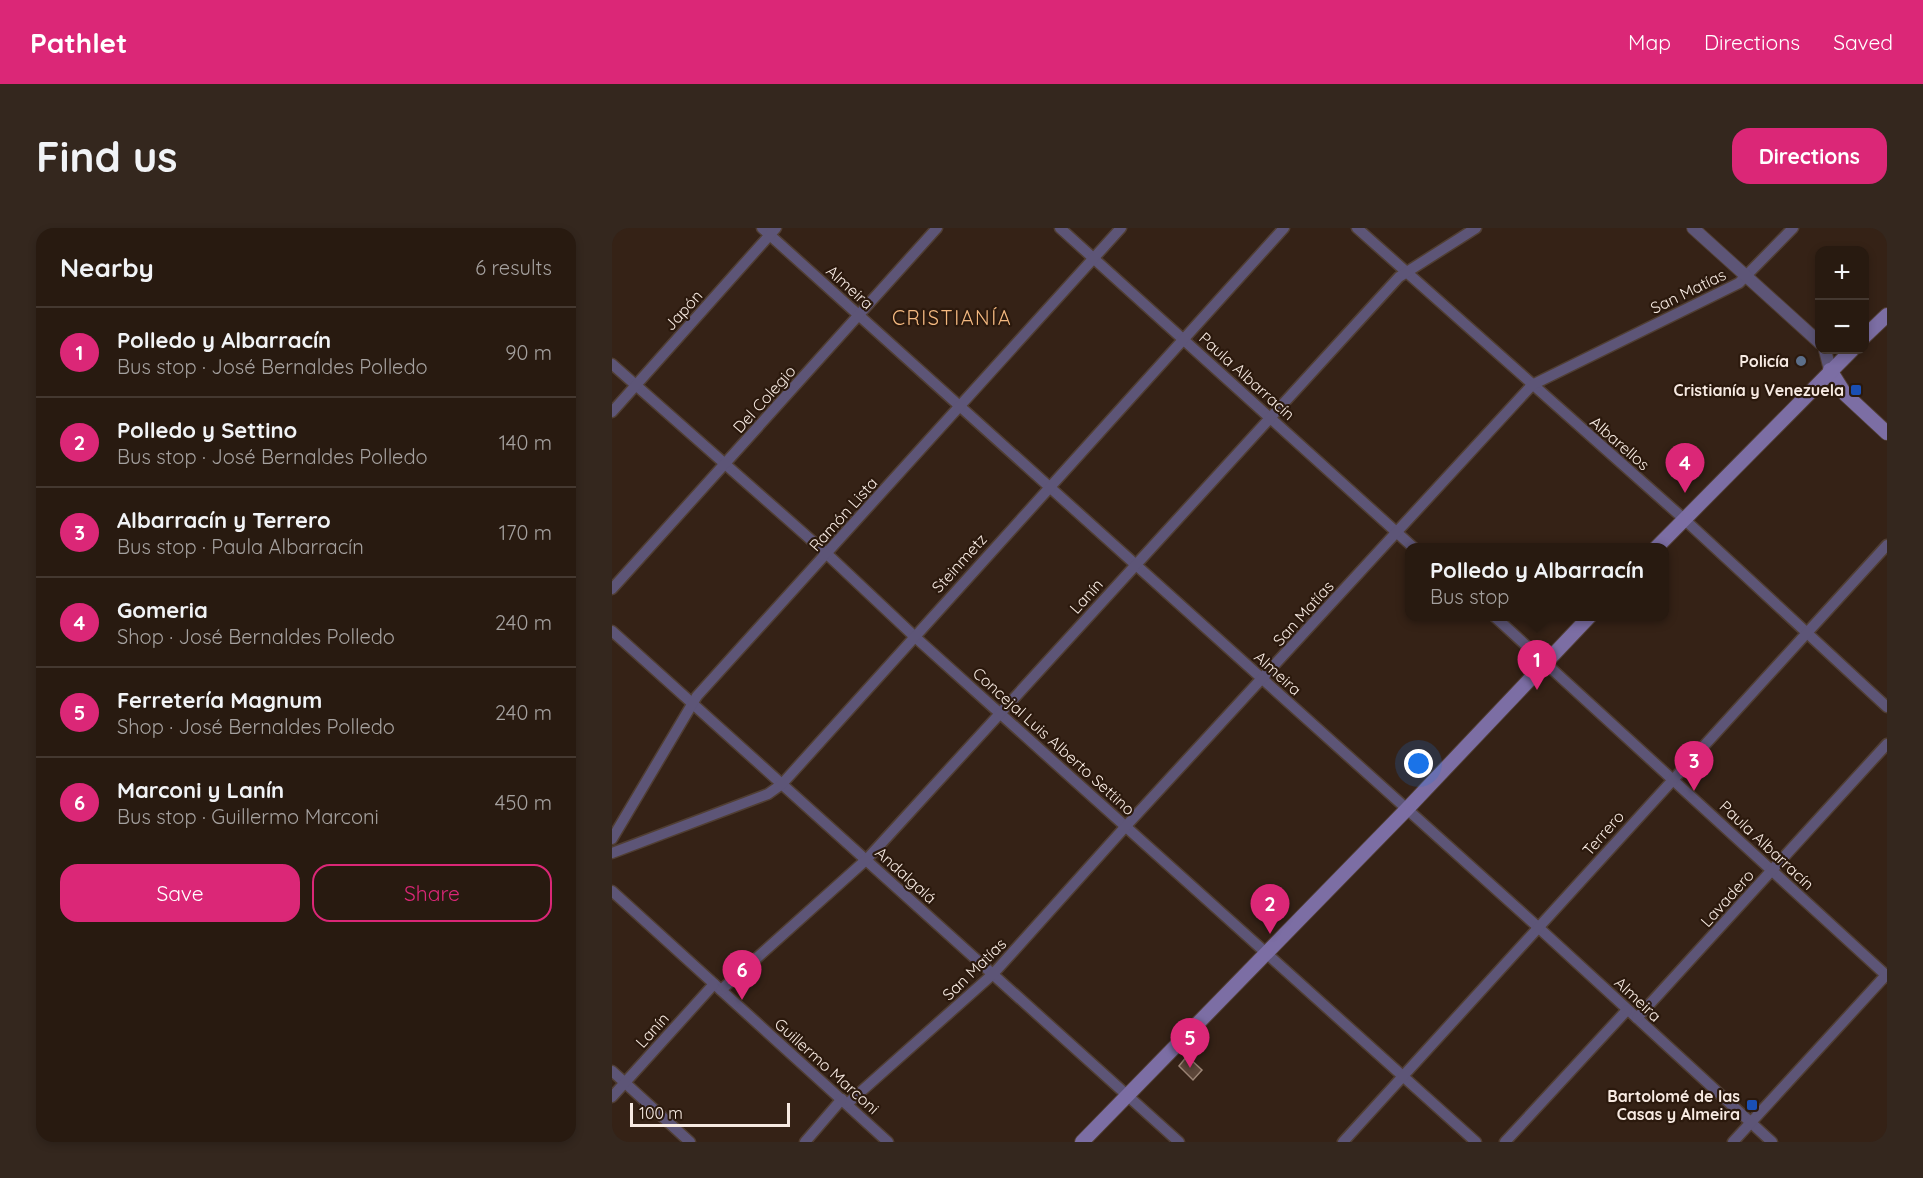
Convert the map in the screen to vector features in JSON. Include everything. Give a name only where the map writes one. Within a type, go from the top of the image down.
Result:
[{"type":"main road","points":[[1869,332],[1887,315]]},
{"type":"main road","points":[[1661,543],[1848,354]]},
{"type":"main road","points":[[1830,370],[1845,394],[1887,433]]},
{"type":"main road","points":[[1082,1142],[1585,621]]},
{"type":"street","name":"Del Colegio","points":[[612,589],[937,228]]},
{"type":"street","name":"Paula Albarracín","points":[[1060,228],[1408,543]]},
{"type":"street","name":"Ramón Lista","points":[[612,839],[693,704],[1121,228]]},
{"type":"street","name":"Steinmetz","points":[[612,852],[768,794],[782,784],[1284,228]]},
{"type":"street","name":"Albarellos","points":[[1357,228],[1683,519],[1887,707]]},
{"type":"street","name":"Lanín","points":[[612,1097],[718,987],[867,859],[1405,272],[1476,228]]},
{"type":"street","points":[[1693,228],[1815,338]]},
{"type":"street","name":"San Matías","points":[[805,1142],[844,1102],[993,974],[1532,385],[1729,288],[1747,276],[1793,228]]},
{"type":"street","name":"Almeira","points":[[769,230],[859,316],[961,406],[1048,488],[1407,808],[1772,1142]]},
{"type":"street","name":"Japón","points":[[612,411],[769,230]]},
{"type":"street","points":[[1826,354],[1830,370]]},
{"type":"street","name":"Concejal Luis Alberto Settino","points":[[612,364],[827,554],[914,636],[1002,712],[1476,1142]]},
{"type":"street","name":"Terrero","points":[[1343,1142],[1887,545]]},
{"type":"street","name":"Paula Albarracín","points":[[1500,621],[1887,975]]},
{"type":"street","name":"Andalgalá","points":[[612,631],[1179,1142]]},
{"type":"street","name":"Lavadero","points":[[1637,1018],[1887,744]]},
{"type":"street","name":"Guillermo Marconi","points":[[612,891],[888,1142]]},
{"type":"street","points":[[1733,1142],[1887,975]]},
{"type":"street","points":[[1505,1142],[1627,1010]]},
{"type":"street","points":[[612,1071],[690,1142]]},
{"type":"building","points":[[1187,1056],[1202,1070],[1193,1080],[1179,1066]]},
{"type":"place","name":"Policía","points":[[1801,361]]},
{"type":"place","name":"Cristianía y Venezuela","points":[[1856,390]]},
{"type":"place","name":"Gomeria","points":[[1685,493]]},
{"type":"place","name":"Polledo y Albarracín","points":[[1537,690]]},
{"type":"place","name":"Albarracín y Terrero","points":[[1694,791]]},
{"type":"place","name":"Polledo y Settino","points":[[1270,934]]},
{"type":"place","name":"Marconi y Lanín","points":[[742,1000]]},
{"type":"place","name":"Ferretería Magnum","points":[[1190,1068]]},
{"type":"place","name":"Bartolomé de las Casas y Almeira","points":[[1752,1105]]},
{"type":"district","name":"CRISTIANÍA","points":[[952,318]]}]
